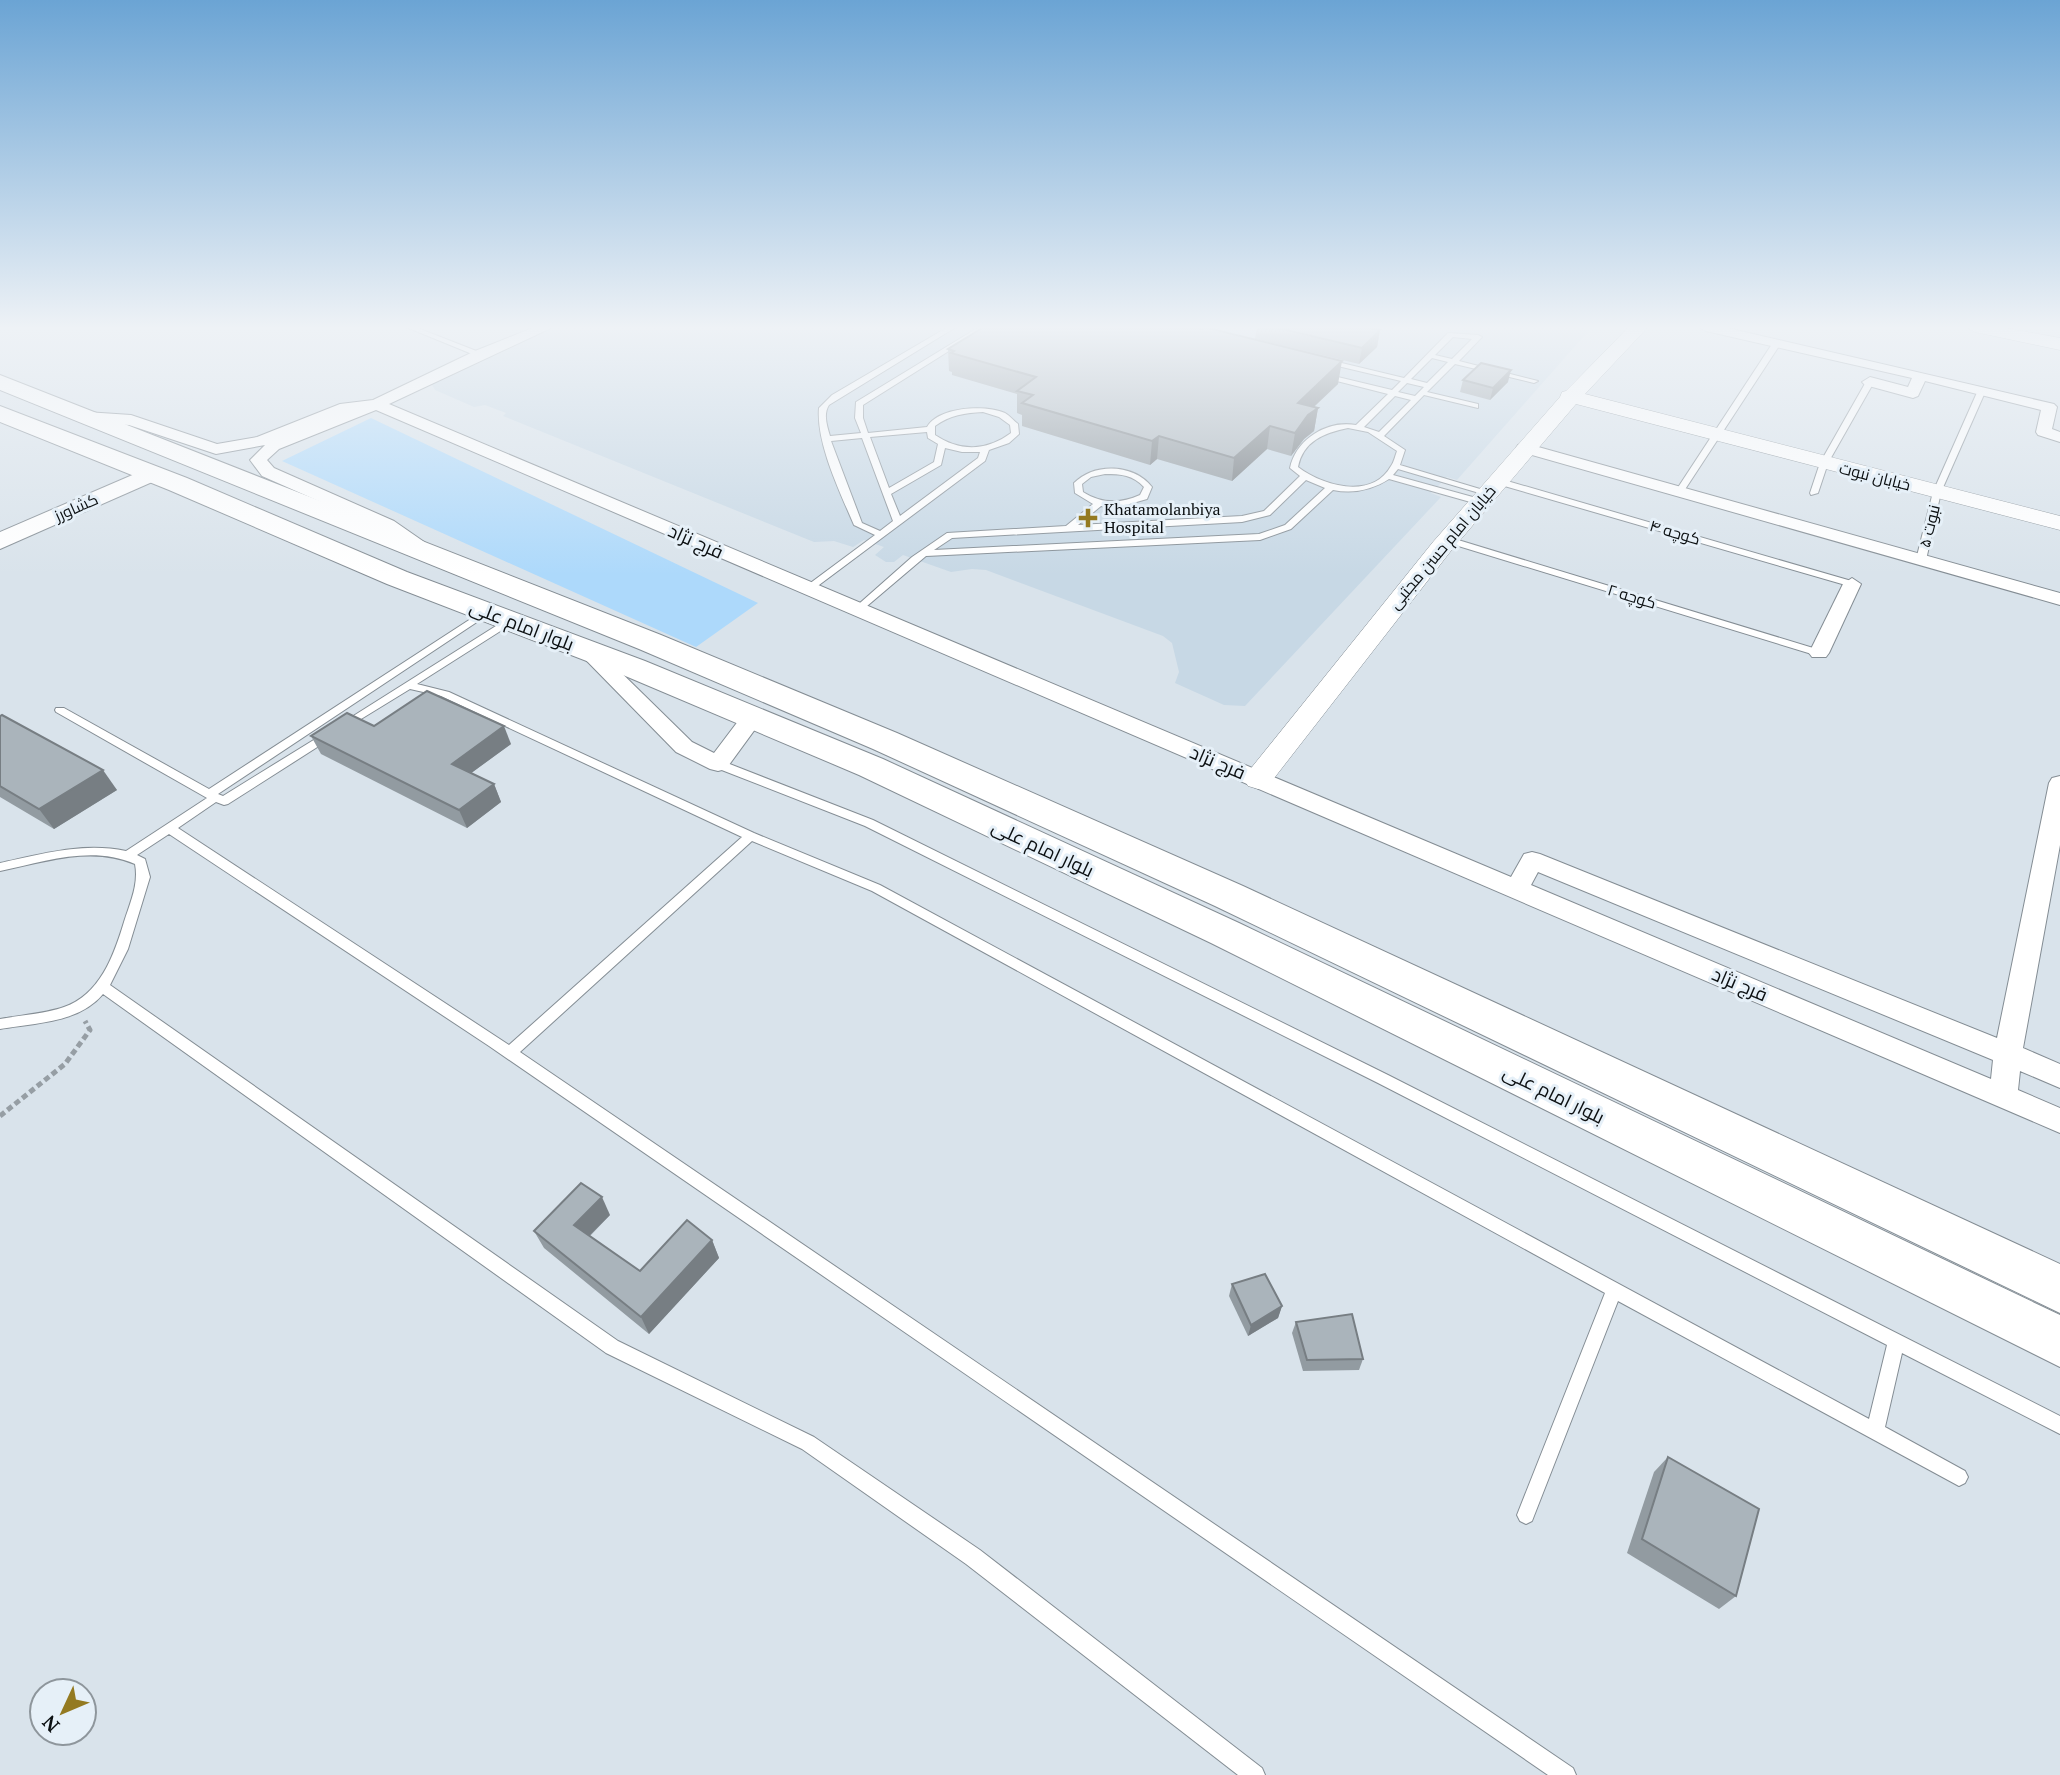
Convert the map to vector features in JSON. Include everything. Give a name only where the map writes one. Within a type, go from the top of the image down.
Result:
[{"type":"main road","name":"بلوار امام علی","points":[[70,410],[427,552],[691,675],[753,717],[871,767],[1224,933],[2060,1342]]},
{"type":"main road","name":"بلوار امام علی","points":[[0,413],[397,578],[587,650],[691,675],[886,741],[1229,897],[2060,1289]]},
{"type":"main road","name":"کشاورز","points":[[0,517],[136,468]]},
{"type":"main road","name":"کشاورز","points":[[0,541],[136,468]]},
{"type":"street","points":[[86,416],[131,420],[216,449],[261,441],[338,410]]},
{"type":"street","points":[[362,410],[273,446],[258,460],[268,472],[388,525],[427,552]]},
{"type":"street","name":"فرج نژاد","points":[[390,410],[2060,1121]]},
{"type":"street","name":"خیابان امام حسن مجتبی","points":[[1258,779],[1445,539],[1557,410]]},
{"type":"street","name":"خیابان نبوت","points":[[1620,410],[2060,523]]},
{"type":"street","points":[[2055,410],[2044,432],[2060,436]]},
{"type":"street","points":[[1524,448],[2060,600]]},
{"type":"street","points":[[1819,653],[1852,584]]},
{"type":"street","points":[[587,650],[684,747],[718,764],[753,717]]},
{"type":"street","points":[[2003,1097],[2008,1054],[2060,783]]},
{"type":"street","points":[[1517,889],[1532,860],[2060,1076]]},
{"type":"street","points":[[1754,990],[1766,956]]},
{"type":"lane","points":[[822,410],[821,418],[826,439],[858,525],[881,534]]},
{"type":"lane","points":[[859,410],[859,418],[897,522]]},
{"type":"lane","points":[[1358,428],[1377,410]]},
{"type":"lane","points":[[1380,435],[1406,410]]},
{"type":"lane","points":[[1679,492],[1734,410]]},
{"type":"lane","points":[[1814,493],[1824,463],[1854,410]]},
{"type":"lane","name":"نبوت ۵","points":[[1920,560],[1937,492],[1973,410]]},
{"type":"lane","points":[[961,411],[1002,415],[1014,424],[1015,434],[1005,444],[985,450],[962,450],[942,445],[931,436],[931,429],[931,425],[942,416],[961,411]]},
{"type":"lane","points":[[1358,428],[1380,435],[1401,450],[1396,466],[1387,476],[1368,487],[1352,490],[1330,488],[1304,477],[1294,468],[1295,457],[1301,447],[1331,429],[1358,428]]},
{"type":"lane","points":[[826,439],[931,429]]},
{"type":"lane","points":[[886,493],[938,463],[942,445]]},
{"type":"lane","points":[[808,589],[982,460],[985,450]]},
{"type":"lane","points":[[1396,466],[1487,492]]},
{"type":"lane","points":[[1105,471],[1125,472],[1141,478],[1148,487],[1144,497],[1130,504],[1110,506],[1099,503],[1091,502],[1079,493],[1078,483],[1088,475],[1105,471]]},
{"type":"lane","points":[[1387,476],[1487,492]]},
{"type":"lane","points":[[857,610],[924,553],[950,535],[1242,519],[1267,513],[1304,477]]},
{"type":"lane","points":[[924,553],[1261,537],[1288,527],[1330,488]]},
{"type":"lane","name":"کوچه ۴","points":[[1487,492],[1852,584]]},
{"type":"lane","points":[[1069,528],[1099,503]]},
{"type":"lane","points":[[1172,522],[1176,541]]},
{"type":"lane","points":[[1069,528],[1072,546]]},
{"type":"lane","name":"کوچه ۲","points":[[1445,539],[1819,653]]},
{"type":"lane","points":[[60,710],[224,801],[408,685],[498,616]]},
{"type":"lane","points":[[129,855],[212,796],[498,616]]},
{"type":"lane","points":[[408,685],[445,694],[750,836],[876,888],[1959,1477]]},
{"type":"lane","points":[[718,764],[869,822],[1383,1079],[2060,1425]]},
{"type":"lane","points":[[169,828],[510,1053],[1566,1775]]},
{"type":"lane","points":[[510,1053],[750,836]]},
{"type":"lane","points":[[0,867],[100,849],[129,855],[141,862],[144,877],[111,977],[103,987],[78,1007],[0,1024]]},
{"type":"lane","points":[[103,987],[612,1346],[808,1443],[973,1557],[1255,1775]]},
{"type":"lane","points":[[1526,1515],[1614,1290]]},
{"type":"lane","points":[[1875,1431],[1896,1342]]},
{"type":"path","points":[[0,1116],[65,1064],[90,1030],[78,1007]]},
{"type":"shaded area","name":"Khatamolanbiya Hospital","points":[[498,410],[1519,410],[1457,480],[1447,477],[1431,493],[1441,497],[1245,706],[1224,705],[1175,683],[1179,672],[1172,643],[1163,636],[986,570],[951,572],[903,555],[894,562],[886,562],[875,555],[884,547],[864,540],[853,547],[834,541],[814,542],[503,416],[506,413]]},
{"type":"shaded area","points":[[371,418],[758,603],[696,647],[282,461]]},
{"type":"building","points":[[1045,410],[1315,410],[1308,415],[1295,433],[1270,426],[1234,458],[1159,436],[1152,441]]},
{"type":"building","points":[[427,691],[504,726],[452,764],[494,784],[459,810],[311,736],[347,713],[374,726]]},
{"type":"building","points":[[2,715],[103,770],[39,809],[0,786]]},
{"type":"building","points":[[581,1183],[602,1197],[574,1225],[640,1271],[687,1220],[712,1240],[641,1317],[534,1231]]},
{"type":"building","points":[[1265,1274],[1282,1306],[1251,1325],[1232,1284]]},
{"type":"building","points":[[1352,1314],[1363,1359],[1307,1360],[1296,1322]]},
{"type":"building","points":[[1668,1457],[1759,1509],[1736,1596],[1642,1539]]},
{"type":"place","name":"Khatamolanbiya Hospital","points":[[1088,518]]}]
